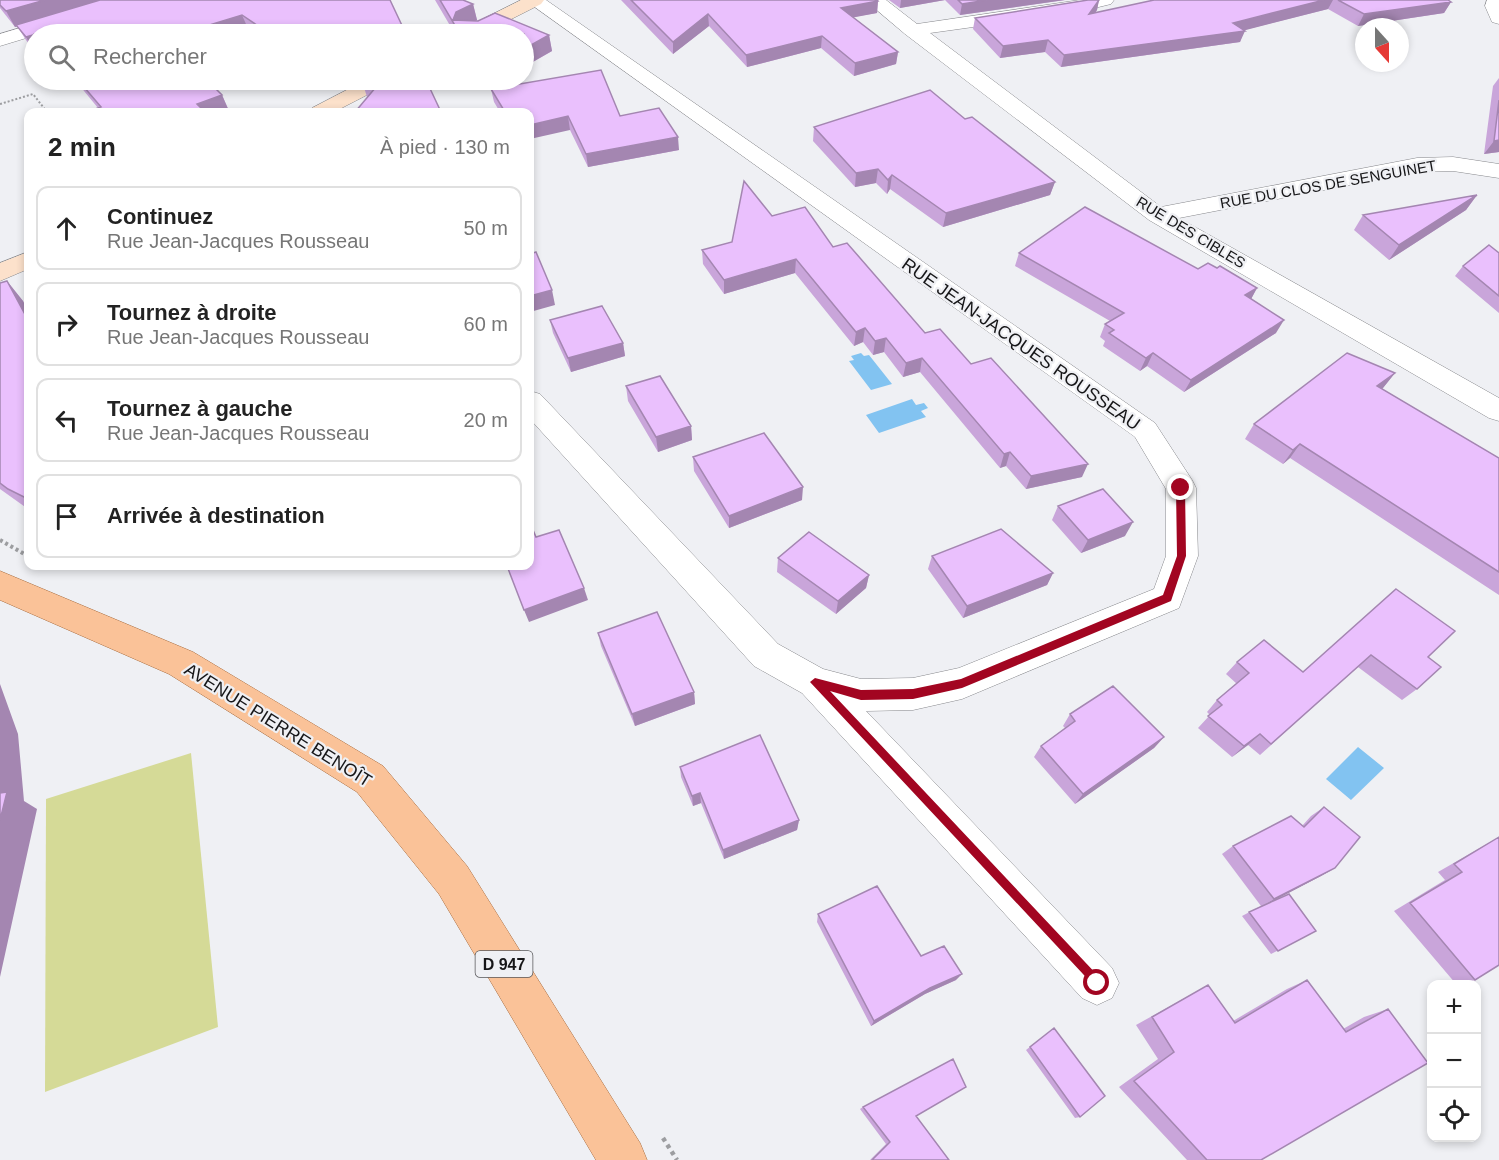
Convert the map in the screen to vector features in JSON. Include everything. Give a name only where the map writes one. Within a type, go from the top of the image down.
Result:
[{"type":"main road","name":"AVENUE PIERRE BENOÎT","points":[[0,585],[181,663],[370,779],[453,880],[623,1160]]},
{"type":"street","points":[[53,24],[132,0]]},
{"type":"street","points":[[488,24],[535,0]]},
{"type":"street","name":"RUE JEAN-JACQUES ROUSSEAU","points":[[534,405],[766,656],[815,682],[861,695],[913,694],[962,683],[1167,598],[1182,556],[1181,488],[1145,430],[535,0]]},
{"type":"street","name":"RUE DES CIBLES","points":[[874,0],[1157,215],[1499,411]]},
{"type":"street","points":[[912,30],[1074,7],[1105,0]]},
{"type":"street","points":[[1496,0],[1494,6],[1499,18]]},
{"type":"street","points":[[0,40],[24,33]]},
{"type":"street","points":[[327,108],[362,90]]},
{"type":"street","name":"RUE DU CLOS DE SENGUINET","points":[[1157,215],[1417,165],[1453,164],[1499,171]]},
{"type":"street","points":[[0,262],[24,255]]},
{"type":"street","points":[[0,273],[24,262]]},
{"type":"street","name":"RUE JEAN-JACQUES ROUSSEAU","points":[[815,682],[1097,983]]},
{"type":"path","points":[[0,104],[33,94],[44,108]]},
{"type":"path","points":[[0,540],[24,554]]},
{"type":"green space","points":[[191,753],[218,1027],[45,1092],[46,799]]},
{"type":"water","points":[[861,353],[864,356],[869,355],[892,384],[871,390],[849,361],[854,360],[851,356]]},
{"type":"water","points":[[912,399],[916,405],[924,403],[928,408],[921,411],[926,417],[879,433],[866,415]]},
{"type":"water","points":[[1358,747],[1384,768],[1351,800],[1326,779]]},
{"type":"building","points":[[0,0],[45,0],[6,11],[0,5]]},
{"type":"building","points":[[100,0],[390,0],[401,24],[255,24],[242,15],[213,24],[24,24],[24,35],[16,25]]},
{"type":"building","points":[[440,0],[463,0],[473,4],[456,12],[453,20],[478,21],[495,13],[522,24],[454,24]]},
{"type":"building","points":[[631,0],[877,0],[841,8],[898,52],[855,63],[822,36],[746,55],[708,14],[673,42]]},
{"type":"building","points":[[958,0],[987,0],[962,4]]},
{"type":"building","points":[[1099,0],[1089,14],[1154,0],[1324,0],[1233,23],[1245,31],[1064,55],[1048,40],[1003,46],[975,18]]},
{"type":"building","points":[[1338,0],[1448,0],[1451,2],[1364,14]]},
{"type":"building","points":[[534,29],[549,35],[534,43]]},
{"type":"building","points":[[601,70],[620,116],[659,108],[678,137],[586,154],[568,116],[534,124],[534,108],[503,108],[492,90],[534,90],[534,82]]},
{"type":"building","points":[[87,90],[217,90],[222,95],[197,104],[201,108],[98,108],[101,107]]},
{"type":"building","points":[[373,90],[431,90],[439,108],[358,108]]},
{"type":"building","points":[[930,90],[965,119],[972,117],[1055,182],[946,213],[892,175],[888,180],[878,169],[856,173],[814,127]]},
{"type":"building","points":[[1499,100],[1499,140],[1494,141]]},
{"type":"building","points":[[744,181],[772,216],[805,207],[833,247],[847,243],[925,333],[940,329],[971,364],[991,358],[1088,464],[1031,476],[1010,452],[1004,454],[922,358],[906,363],[886,338],[875,341],[865,328],[856,332],[796,259],[724,280],[702,250],[732,242]]},
{"type":"building","points":[[1477,195],[1399,245],[1363,215]]},
{"type":"building","points":[[1085,207],[1198,269],[1208,263],[1217,268],[1220,266],[1257,288],[1245,295],[1284,320],[1191,380],[1153,353],[1146,358],[1109,333],[1114,330],[1105,324],[1124,313],[1019,253]]},
{"type":"building","points":[[1489,245],[1499,253],[1499,296],[1463,266]]},
{"type":"building","points":[[536,252],[552,290],[534,295],[534,253]]},
{"type":"building","points":[[7,281],[24,313],[24,497],[0,483],[0,283]]},
{"type":"building","points":[[602,306],[623,343],[568,358],[550,320]]},
{"type":"building","points":[[1347,353],[1395,373],[1377,386],[1499,458],[1499,572],[1300,444],[1293,450],[1254,424]]},
{"type":"building","points":[[660,376],[691,426],[656,437],[626,386]]},
{"type":"building","points":[[764,433],[803,487],[729,516],[693,457]]},
{"type":"building","points":[[1103,489],[1133,522],[1088,540],[1058,506]]},
{"type":"building","points":[[1001,529],[1053,573],[967,606],[932,556]]},
{"type":"building","points":[[559,530],[584,588],[524,610],[509,570],[534,570],[534,532],[536,537]]},
{"type":"building","points":[[809,532],[869,575],[838,601],[778,558]]},
{"type":"building","points":[[1396,589],[1455,631],[1428,657],[1441,667],[1417,689],[1371,655],[1271,744],[1260,734],[1244,746],[1208,716],[1222,705],[1217,700],[1249,673],[1237,662],[1264,640],[1303,672]]},
{"type":"building","points":[[657,612],[694,692],[632,714],[598,633]]},
{"type":"building","points":[[1113,686],[1164,737],[1083,794],[1041,746],[1075,721],[1070,714]]},
{"type":"building","points":[[760,735],[799,820],[723,850],[700,793],[692,796],[680,767]]},
{"type":"building","points":[[7,792],[0,820],[0,793]]},
{"type":"building","points":[[1324,807],[1360,837],[1335,868],[1274,899],[1233,846],[1291,816],[1304,827]]},
{"type":"building","points":[[1499,837],[1499,965],[1475,980],[1410,903],[1462,872],[1454,864]]},
{"type":"building","points":[[877,886],[921,956],[944,946],[962,974],[930,988],[874,1021],[818,914]]},
{"type":"building","points":[[1289,894],[1316,931],[1278,951],[1249,912]]},
{"type":"building","points":[[1307,980],[1346,1032],[1388,1009],[1427,1064],[1261,1160],[1207,1160],[1134,1081],[1174,1052],[1152,1017],[1208,985],[1235,1023]]},
{"type":"building","points":[[1054,1028],[1105,1096],[1080,1117],[1030,1047]]},
{"type":"building","points":[[953,1059],[966,1087],[916,1116],[949,1160],[872,1160],[890,1142],[863,1107]]},
{"type":"route","points":[[1097,983],[815,682],[861,695],[913,694],[962,683],[1167,598],[1182,556],[1181,488]]}]
